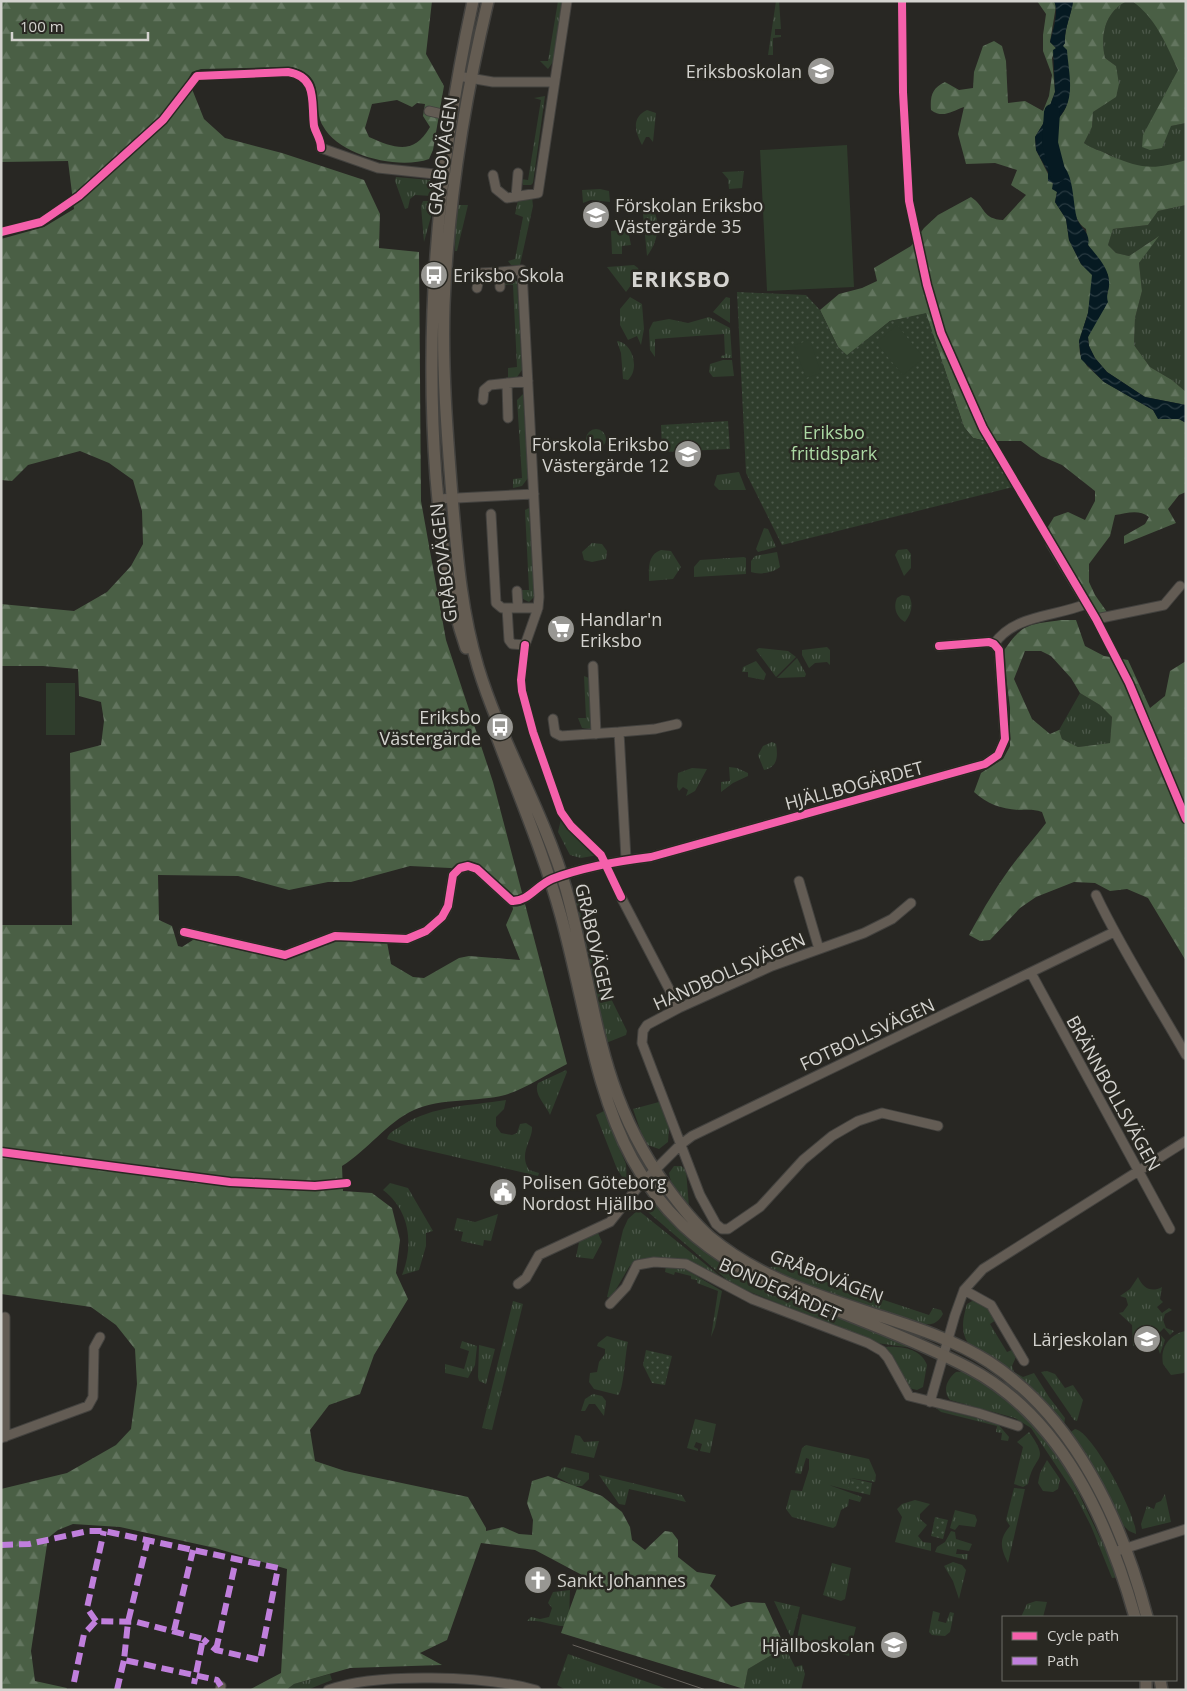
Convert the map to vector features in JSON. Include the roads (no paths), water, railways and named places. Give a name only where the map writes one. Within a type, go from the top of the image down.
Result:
[{"type":"main road","name":"GRÅBOVÄGEN","points":[[473,1],[451,116],[434,274],[431,362],[438,499],[443,549],[457,619],[478,684],[550,880],[572,959],[605,1099],[629,1155],[645,1181],[676,1219],[717,1253],[774,1285],[969,1368],[998,1386],[1037,1422],[1053,1440],[1084,1487],[1114,1552],[1135,1616]]},
{"type":"main road","name":"GRÅBOVÄGEN","points":[[488,1],[471,78],[454,183],[444,308],[446,431],[462,594],[479,670],[500,726],[543,824],[562,876],[608,1072],[629,1126],[655,1170],[694,1222],[712,1238],[760,1270],[811,1293],[948,1340],[992,1364],[1033,1398],[1065,1436],[1086,1467],[1126,1548],[1147,1616]]},
{"type":"street","points":[[493,175],[496,189],[507,198],[538,193],[567,1]]},
{"type":"street","points":[[458,76],[493,82],[554,82]]},
{"type":"street","points":[[429,111],[451,116]]},
{"type":"street","points":[[321,148],[378,168],[444,175],[454,183]]},
{"type":"street","points":[[516,197],[518,173]]},
{"type":"street","points":[[477,288],[480,273],[522,270],[538,608],[525,645],[512,644],[509,640],[507,608]]},
{"type":"street","points":[[500,272],[500,287]]},
{"type":"street","points":[[483,400],[484,390],[490,385],[528,381]]},
{"type":"street","points":[[507,383],[508,418]]},
{"type":"street","points":[[438,499],[534,494]]},
{"type":"street","points":[[490,514],[496,603],[502,608],[538,608]]},
{"type":"street","points":[[1051,544],[1096,619],[1164,605],[1180,586]]},
{"type":"street","points":[[517,591],[518,608]]},
{"type":"street","points":[[939,646],[984,642],[994,644],[1004,631],[1025,620],[1086,604]]},
{"type":"street","name":"HJÄLLBOGÄRDET","points":[[184,932],[285,955],[335,936],[407,939],[426,931],[442,917],[448,906],[453,875],[460,868],[468,866],[477,869],[512,901],[522,900],[538,886],[562,876],[626,859],[650,857],[993,760],[1002,748],[1006,731],[1000,650],[994,644]]},
{"type":"street","points":[[593,666],[596,734]]},
{"type":"street","points":[[552,720],[555,733],[561,736],[655,730],[677,724]]},
{"type":"street","points":[[619,732],[626,859]]},
{"type":"street","points":[[799,881],[819,949]]},
{"type":"street","points":[[1096,895],[1114,932],[1133,961],[1186,1055]]},
{"type":"street","points":[[622,897],[679,1008]]},
{"type":"street","name":"HANDBOLLSVÄGEN","points":[[911,903],[892,919],[864,933],[772,966],[679,1008],[647,1025],[641,1036],[644,1052],[665,1100],[700,1195],[716,1224],[722,1229],[728,1229],[760,1207],[803,1160],[832,1136],[858,1121],[882,1113],[938,1126]]},
{"type":"street","name":"FOTBOLLSVÄGEN","points":[[518,1284],[526,1278],[539,1255],[610,1222],[655,1170],[692,1136],[1114,932]]},
{"type":"street","name":"BRÄNNBOLLSVÄGEN","points":[[1031,973],[1170,1229]]},
{"type":"street","points":[[930,1402],[964,1290],[983,1269],[1138,1170],[1186,1142]]},
{"type":"street","name":"BONDEGÄRDET","points":[[610,1304],[626,1288],[637,1265],[654,1262],[679,1262],[700,1271],[730,1289],[882,1351],[909,1396],[978,1413],[1018,1426]]},
{"type":"street","points":[[964,1290],[991,1305],[1024,1360]]},
{"type":"street","points":[[5,1317],[3,1438],[88,1406],[93,1396],[94,1348],[100,1337]]},
{"type":"street","points":[[1114,1552],[1186,1529]]},
{"type":"street","points":[[328,1690],[386,1679],[507,1682],[536,1690]]},
{"type":"street","points":[[450,1690],[451,1680]]},
{"type":"water","points":[[1054,1],[1073,2],[1063,46],[1067,50],[1070,93],[1066,107],[1053,126],[1049,136],[1049,148],[1067,171],[1071,182],[1077,219],[1087,234],[1088,245],[1106,269],[1109,280],[1108,302],[1088,337],[1089,346],[1095,358],[1107,372],[1145,397],[1186,405],[1186,423],[1179,419],[1158,419],[1153,410],[1104,382],[1081,359],[1079,341],[1088,313],[1092,275],[1081,264],[1069,240],[1066,219],[1055,202],[1057,192],[1052,189],[1053,183],[1048,181],[1048,172],[1036,150],[1035,137],[1043,124],[1055,92],[1053,50],[1056,48],[1050,42],[1056,16]]},
{"type":"waterway","points":[[1052,112],[1050,143],[1058,174]]},
{"type":"tram line","points":[[573,1645],[706,1690]]},
{"type":"place","name":"Eriksboskolan","points":[[821,71]]},
{"type":"place","name":"Förskolan Eriksbo Västergärde 35","points":[[596,215]]},
{"type":"place","name":"Eriksbo Skola","points":[[434,275]]},
{"type":"place","name":"Förskola Eriksbo Västergärde 12","points":[[688,454]]},
{"type":"place","name":"Handlar'n Eriksbo","points":[[561,629]]},
{"type":"place","name":"Eriksbo Västergärde","points":[[500,727]]},
{"type":"place","name":"Polisen Göteborg Nordost Hjällbo","points":[[503,1192]]},
{"type":"place","name":"Lärjeskolan","points":[[1147,1339]]},
{"type":"place","name":"Sankt Johannes","points":[[538,1580]]},
{"type":"place","name":"Hjällboskolan","points":[[894,1645]]},
{"type":"district","name":"ERIKSBO","points":[[681,278]]},
{"type":"park label","name":"Eriksbo fritidspark","points":[[834,442]]}]
